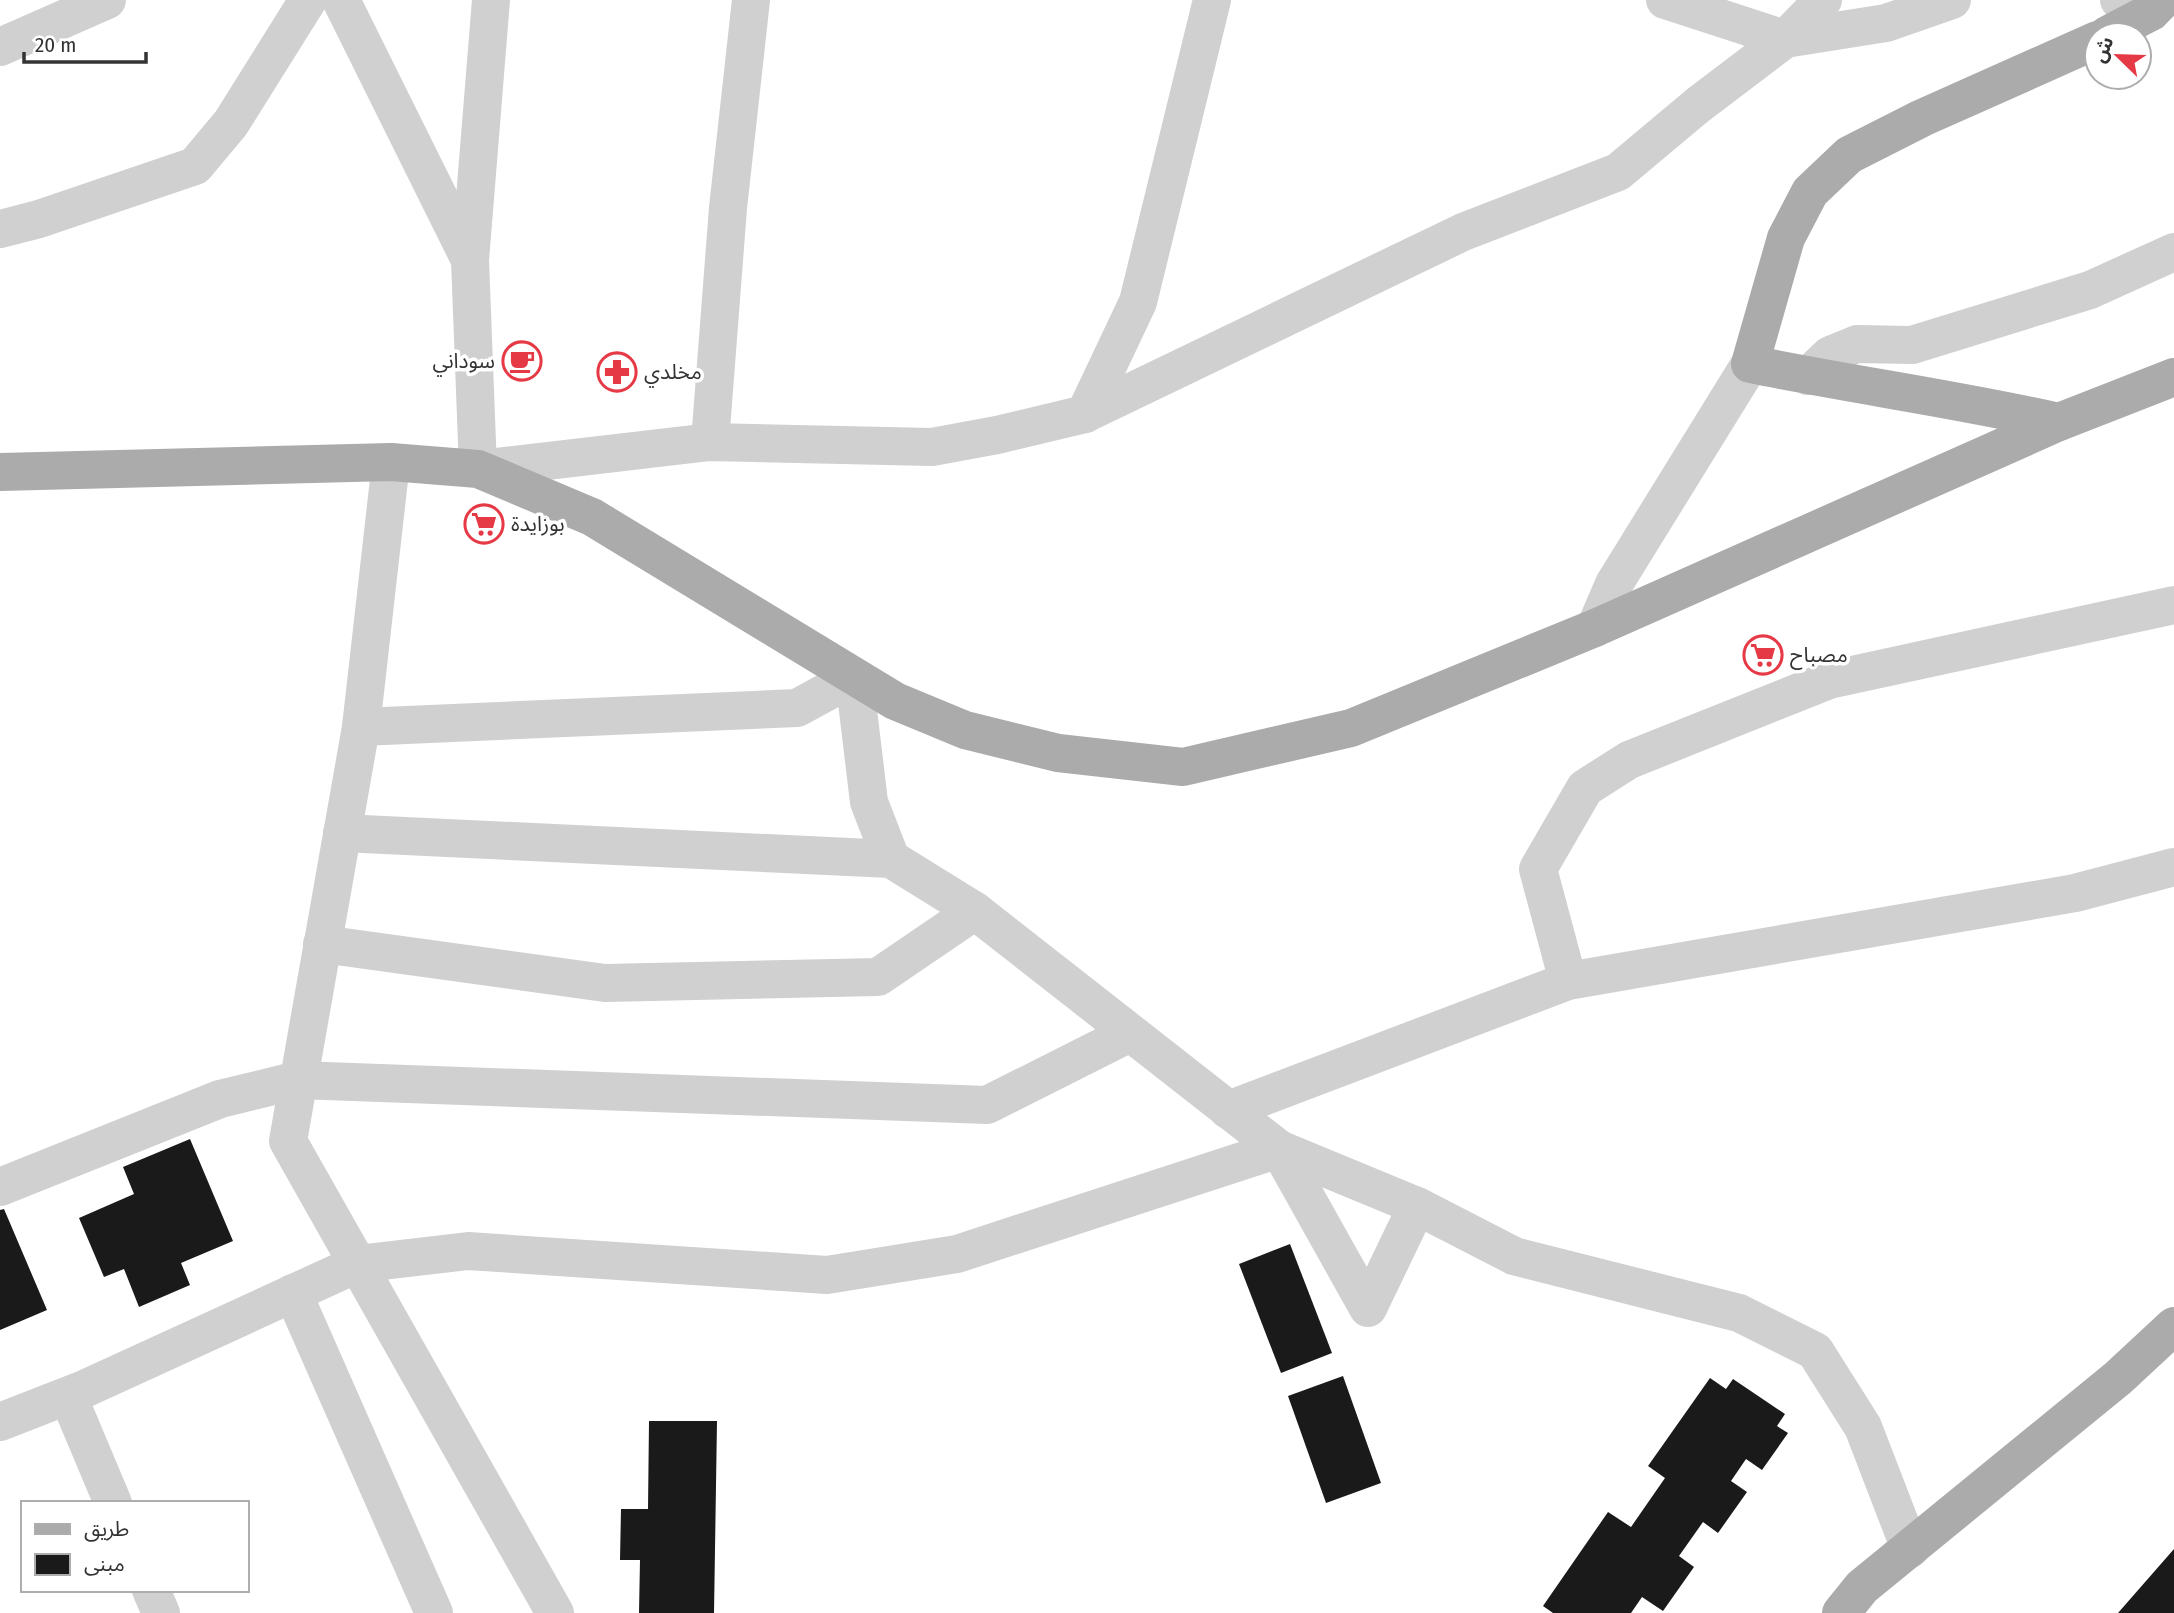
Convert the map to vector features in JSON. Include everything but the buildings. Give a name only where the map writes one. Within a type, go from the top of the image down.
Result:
[{"type":"main road","points":[[2124,21],[2144,4]]},
{"type":"main road","points":[[2059,422],[1978,404],[1750,364],[1786,238],[1810,192],[1849,155],[1922,118],[2083,46]]},
{"type":"main road","points":[[0,472],[391,462],[478,469],[592,517],[895,701],[965,730],[1058,753],[1183,767],[1351,728],[1595,628],[2059,422],[2174,377]]},
{"type":"main road","points":[[1841,1613],[1862,1587],[2118,1378],[2174,1326]]},
{"type":"street","points":[[0,47],[107,0]]},
{"type":"street","points":[[0,229],[39,219],[195,166],[231,123],[308,0]]},
{"type":"street","points":[[341,0],[470,260]]},
{"type":"street","points":[[491,0],[470,260],[478,469],[710,442],[932,447],[1085,414],[1462,232],[1618,173],[1698,105],[1785,39],[1823,0]]},
{"type":"street","points":[[710,442],[728,208],[751,0]]},
{"type":"street","points":[[1085,414],[1138,302],[1212,0]]},
{"type":"street","points":[[1665,0],[1785,39],[1886,23],[1952,0]]},
{"type":"street","points":[[1808,376],[1830,355],[1857,344],[1912,345],[2090,290],[2174,252]]},
{"type":"street","points":[[1595,628],[1614,584],[1750,364]]},
{"type":"street","points":[[391,462],[361,727],[288,1141],[555,1613]]},
{"type":"street","points":[[1569,981],[1538,869],[1585,788],[1629,760],[1829,680],[2174,605]]},
{"type":"street","points":[[361,727],[797,708],[854,677],[869,802],[891,859]]},
{"type":"street","points":[[342,833],[891,859],[975,911],[1279,1150],[1417,1206],[1514,1256],[1739,1313],[1815,1351],[1863,1427],[1910,1549]]},
{"type":"street","points":[[1228,1110],[1569,981],[2075,893],[2174,867]]},
{"type":"street","points":[[322,944],[605,983],[878,977],[975,911]]},
{"type":"street","points":[[0,1187],[220,1099],[298,1080],[987,1105],[1130,1032]]},
{"type":"street","points":[[0,1422],[68,1396],[357,1264],[468,1251],[827,1275],[957,1254],[1279,1150]]},
{"type":"street","points":[[1279,1150],[1368,1308],[1417,1206]]},
{"type":"street","points":[[293,1293],[434,1613]]},
{"type":"street","points":[[68,1396],[112,1501]]},
{"type":"street","points":[[152,1592],[161,1613]]},
{"type":"place","name":"سوداني","points":[[522,361]]},
{"type":"place","name":"مخلدي","points":[[617,372]]},
{"type":"place","name":"بوزايدة","points":[[484,524]]},
{"type":"place","name":"مصباح","points":[[1763,655]]}]
